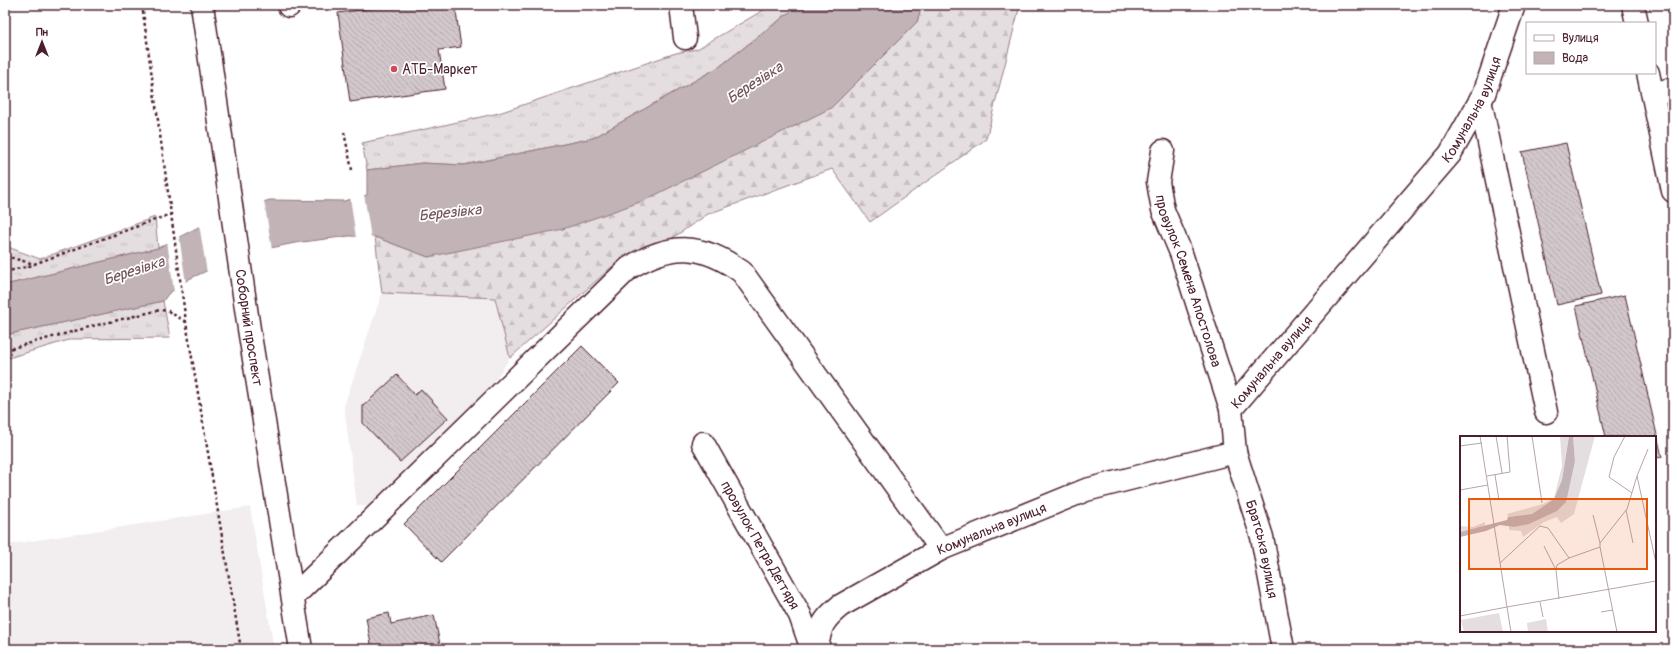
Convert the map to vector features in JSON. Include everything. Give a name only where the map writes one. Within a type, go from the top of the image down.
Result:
[{"type":"main road","name":"Соборний проспект","points":[[202,5],[249,329],[301,649]]},
{"type":"main road","points":[[681,5],[685,38]]},
{"type":"main road","name":"Комунальна вулиця","points":[[817,649],[818,636],[826,618],[840,606],[941,549],[1086,490],[1234,452],[1231,409],[1450,154],[1484,94],[1514,5]]},
{"type":"main road","points":[[1633,5],[1637,22]]},
{"type":"main road","points":[[1649,74],[1663,92],[1673,191]]},
{"type":"main road","points":[[1480,100],[1546,412]]},
{"type":"main road","name":"провулок Семена Апостолова","points":[[1162,151],[1158,182],[1163,210],[1182,252],[1231,409]]},
{"type":"main road","points":[[293,597],[629,268],[646,257],[666,250],[686,249],[706,252],[725,260],[742,272],[941,549]]},
{"type":"main road","name":"провулок Петра Дегтяря","points":[[704,443],[800,615],[812,649]]},
{"type":"main road","name":"Братська вулиця","points":[[1234,452],[1262,537],[1282,649]]},
{"type":"path","points":[[142,5],[184,311],[241,649]]},
{"type":"path","points":[[344,132],[352,170]]},
{"type":"path","points":[[5,272],[34,264],[171,214]]},
{"type":"path","points":[[5,256],[34,264]]},
{"type":"path","points":[[5,350],[93,326],[160,310],[168,311],[186,322]]},
{"type":"shaded area","points":[[382,293],[496,298],[510,358],[481,402],[370,507],[357,506],[344,406]]},
{"type":"shaded area","points":[[250,507],[274,649],[5,649],[5,545]]},
{"type":"green space","points":[[772,5],[799,5],[719,67],[593,138],[464,165],[422,163],[367,170],[362,143],[499,113],[676,53],[697,49]]},
{"type":"green space","points":[[922,5],[1020,5],[986,139],[870,222],[832,169],[708,214],[665,243],[625,255],[510,358],[495,298],[382,293],[375,237],[429,257],[917,22]]},
{"type":"green space","points":[[155,217],[158,248],[5,285],[5,246],[40,259]]},
{"type":"green space","points":[[163,301],[170,338],[72,339],[5,359],[5,335]]},
{"type":"water","name":"Березівка","points":[[799,5],[922,5],[917,22],[831,108],[643,201],[563,229],[428,257],[375,237],[349,236],[295,243],[256,251],[228,261],[189,279],[168,294],[163,301],[5,335],[5,285],[158,248],[214,219],[245,207],[270,200],[344,201],[367,195],[367,170],[422,163],[464,165],[593,138],[719,67]]},
{"type":"pier","points":[[364,194],[371,238],[356,238],[350,197]]},
{"type":"pier","points":[[264,200],[272,250],[256,253],[207,273],[199,224],[244,205]]},
{"type":"pier","points":[[179,235],[186,284],[174,292],[167,241]]},
{"type":"building","name":"АТБ-Маркет","points":[[396,5],[455,5],[461,47],[439,50],[445,89],[350,102],[338,13]]},
{"type":"building","points":[[1566,143],[1601,295],[1557,305],[1522,152]]},
{"type":"building","points":[[1625,295],[1662,457],[1656,458],[1656,436],[1606,436],[1576,306]]},
{"type":"building","points":[[582,346],[619,383],[441,562],[404,524]]},
{"type":"building","points":[[397,375],[415,395],[421,389],[448,418],[400,462],[363,423],[363,406]]},
{"type":"building","points":[[389,613],[391,624],[434,615],[441,649],[372,649],[366,618]]},
{"type":"place","name":"АТБ-Маркет","points":[[394,69]]}]
